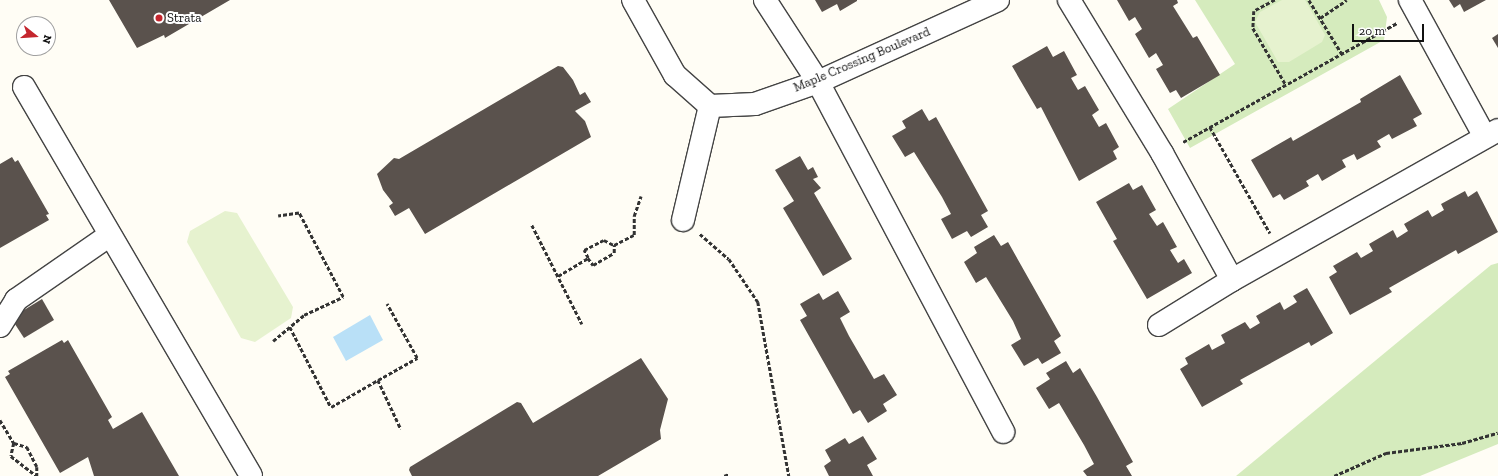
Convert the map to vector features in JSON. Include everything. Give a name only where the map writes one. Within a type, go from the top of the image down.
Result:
[{"type":"street","points":[[633,0],[675,75],[710,106],[683,220]]},
{"type":"street","points":[[765,0],[818,82],[1003,432]]},
{"type":"street","name":"Maple Crossing Boulevard","points":[[710,106],[755,104],[818,82],[998,0]]},
{"type":"street","points":[[1069,0],[1162,153],[1232,280]]},
{"type":"street","points":[[1159,325],[1232,280],[1491,133],[1413,6]]},
{"type":"street","points":[[24,87],[251,476]]},
{"type":"street","points":[[0,326],[16,300],[110,235]]},
{"type":"path","points":[[1275,0],[1254,11],[1253,28],[1286,84]]},
{"type":"path","points":[[1309,0],[1342,54]]},
{"type":"path","points":[[1320,18],[1347,0]]},
{"type":"path","points":[[1162,153],[1342,54],[1413,6]]},
{"type":"path","points":[[1210,127],[1281,252]]},
{"type":"path","points":[[614,245],[634,235],[634,216],[641,196]]},
{"type":"path","points":[[273,342],[304,315],[343,297],[327,262],[299,213],[278,216]]},
{"type":"path","points":[[683,220],[729,259],[758,302],[789,476]]},
{"type":"path","points":[[532,225],[582,324]]},
{"type":"path","points":[[604,240],[614,245],[614,253],[593,265],[584,250],[604,240]]},
{"type":"path","points":[[558,276],[588,258]]},
{"type":"path","points":[[290,327],[331,407],[417,358],[387,304]]},
{"type":"path","points":[[378,380],[401,429]]},
{"type":"path","points":[[0,420],[14,443],[27,447],[38,466],[37,476]]},
{"type":"path","points":[[1334,476],[1386,453],[1462,443],[1498,433]]},
{"type":"path","points":[[14,443],[11,456],[37,476]]},
{"type":"path","points":[[724,476],[729,474]]},
{"type":"green space","points":[[1195,0],[1379,0],[1387,17],[1384,40],[1190,148],[1168,109],[1235,64]]},
{"type":"green space","points":[[1282,0],[1305,0],[1325,35],[1322,42],[1289,62],[1278,62],[1255,22],[1260,12]]},
{"type":"green space","points":[[225,211],[237,213],[293,307],[291,318],[255,342],[241,338],[187,242],[190,231]]},
{"type":"green space","points":[[1498,263],[1498,444],[1420,476],[1236,476],[1491,265]]},
{"type":"water","points":[[370,315],[383,340],[346,361],[333,337]]},
{"type":"building","name":"Strata","points":[[109,0],[230,0],[165,38],[164,35],[137,48]]},
{"type":"building","points":[[815,0],[857,1],[840,11],[837,4],[822,12]]},
{"type":"building","points":[[1117,0],[1177,0],[1178,3],[1173,6],[1193,38],[1197,36],[1220,75],[1181,98],[1176,90],[1170,93],[1156,69],[1163,65],[1156,53],[1149,58],[1135,34],[1142,29],[1135,17],[1129,21]]},
{"type":"building","points":[[1449,0],[1486,0],[1464,12],[1460,4],[1454,8]]},
{"type":"building","points":[[1498,34],[1498,48],[1492,38]]},
{"type":"building","points":[[1047,46],[1053,57],[1064,51],[1077,75],[1071,78],[1078,90],[1085,86],[1099,110],[1092,115],[1099,127],[1106,123],[1119,147],[1113,151],[1117,159],[1079,181],[1041,107],[1037,109],[1012,66]]},
{"type":"building","points":[[558,66],[563,67],[573,80],[580,95],[585,92],[591,102],[575,111],[585,121],[591,137],[425,234],[409,208],[395,216],[389,206],[393,203],[383,190],[377,174],[394,158],[399,159]]},
{"type":"building","points":[[1400,75],[1422,114],[1413,119],[1417,126],[1392,139],[1389,134],[1377,141],[1381,147],[1357,160],[1354,154],[1342,160],[1346,167],[1322,181],[1318,174],[1306,181],[1309,186],[1284,200],[1280,194],[1273,198],[1251,160],[1291,137],[1293,141],[1361,102],[1360,99]]},
{"type":"building","points":[[922,109],[929,121],[936,117],[988,211],[981,215],[988,227],[971,237],[967,231],[952,239],[941,219],[951,214],[942,197],[914,152],[905,157],[892,136],[906,128],[902,121]]},
{"type":"building","points":[[800,156],[808,170],[813,167],[818,177],[813,179],[821,188],[814,193],[852,259],[823,276],[783,208],[794,201],[775,170]]},
{"type":"building","points":[[12,157],[15,162],[18,160],[49,214],[46,215],[49,220],[0,248],[0,164]]},
{"type":"building","points":[[1129,183],[1133,190],[1142,185],[1156,210],[1149,214],[1157,226],[1163,222],[1177,247],[1170,250],[1178,263],[1184,259],[1192,273],[1147,299],[1113,241],[1117,239],[1096,202]]},
{"type":"building","points":[[1465,191],[1468,197],[1477,191],[1498,232],[1458,254],[1456,250],[1389,288],[1392,292],[1350,315],[1329,277],[1337,272],[1333,266],[1357,252],[1361,258],[1373,251],[1369,244],[1393,230],[1397,238],[1408,231],[1404,224],[1428,210],[1432,217],[1444,210],[1441,204]]},
{"type":"building","points":[[994,235],[1001,246],[1008,242],[1061,336],[1054,341],[1061,353],[1042,364],[1038,358],[1024,366],[1011,345],[1021,339],[1013,321],[986,277],[976,283],[964,262],[977,253],[974,247]]},
{"type":"building","points":[[1307,288],[1333,333],[1311,346],[1309,342],[1240,380],[1243,384],[1202,407],[1180,369],[1188,364],[1185,358],[1209,344],[1212,350],[1225,343],[1221,335],[1245,322],[1250,329],[1260,323],[1256,316],[1280,302],[1284,310],[1297,302],[1293,296]]},
{"type":"building","points":[[838,291],[850,312],[840,318],[849,336],[874,379],[884,374],[897,395],[883,404],[887,411],[868,423],[860,410],[853,414],[800,320],[807,316],[800,304],[819,293],[823,300]]},
{"type":"building","points":[[42,299],[54,320],[24,338],[11,318]]},
{"type":"building","points":[[62,340],[64,343],[68,340],[112,417],[108,420],[113,429],[142,412],[179,476],[94,476],[88,457],[60,473],[5,377],[10,374],[8,371]]},
{"type":"building","points":[[641,358],[668,399],[660,430],[661,439],[598,476],[412,476],[409,470],[410,467],[517,402],[521,403],[533,423]]},
{"type":"building","points":[[1066,361],[1073,373],[1080,368],[1097,397],[1133,462],[1126,466],[1132,476],[1087,476],[1083,471],[1094,464],[1084,445],[1059,403],[1049,409],[1036,388],[1050,379],[1046,373]]},
{"type":"building","points":[[863,436],[877,459],[867,465],[873,476],[829,476],[824,466],[831,461],[825,450],[845,438],[849,444]]},
{"type":"place","name":"Strata","points":[[159,18]]}]
